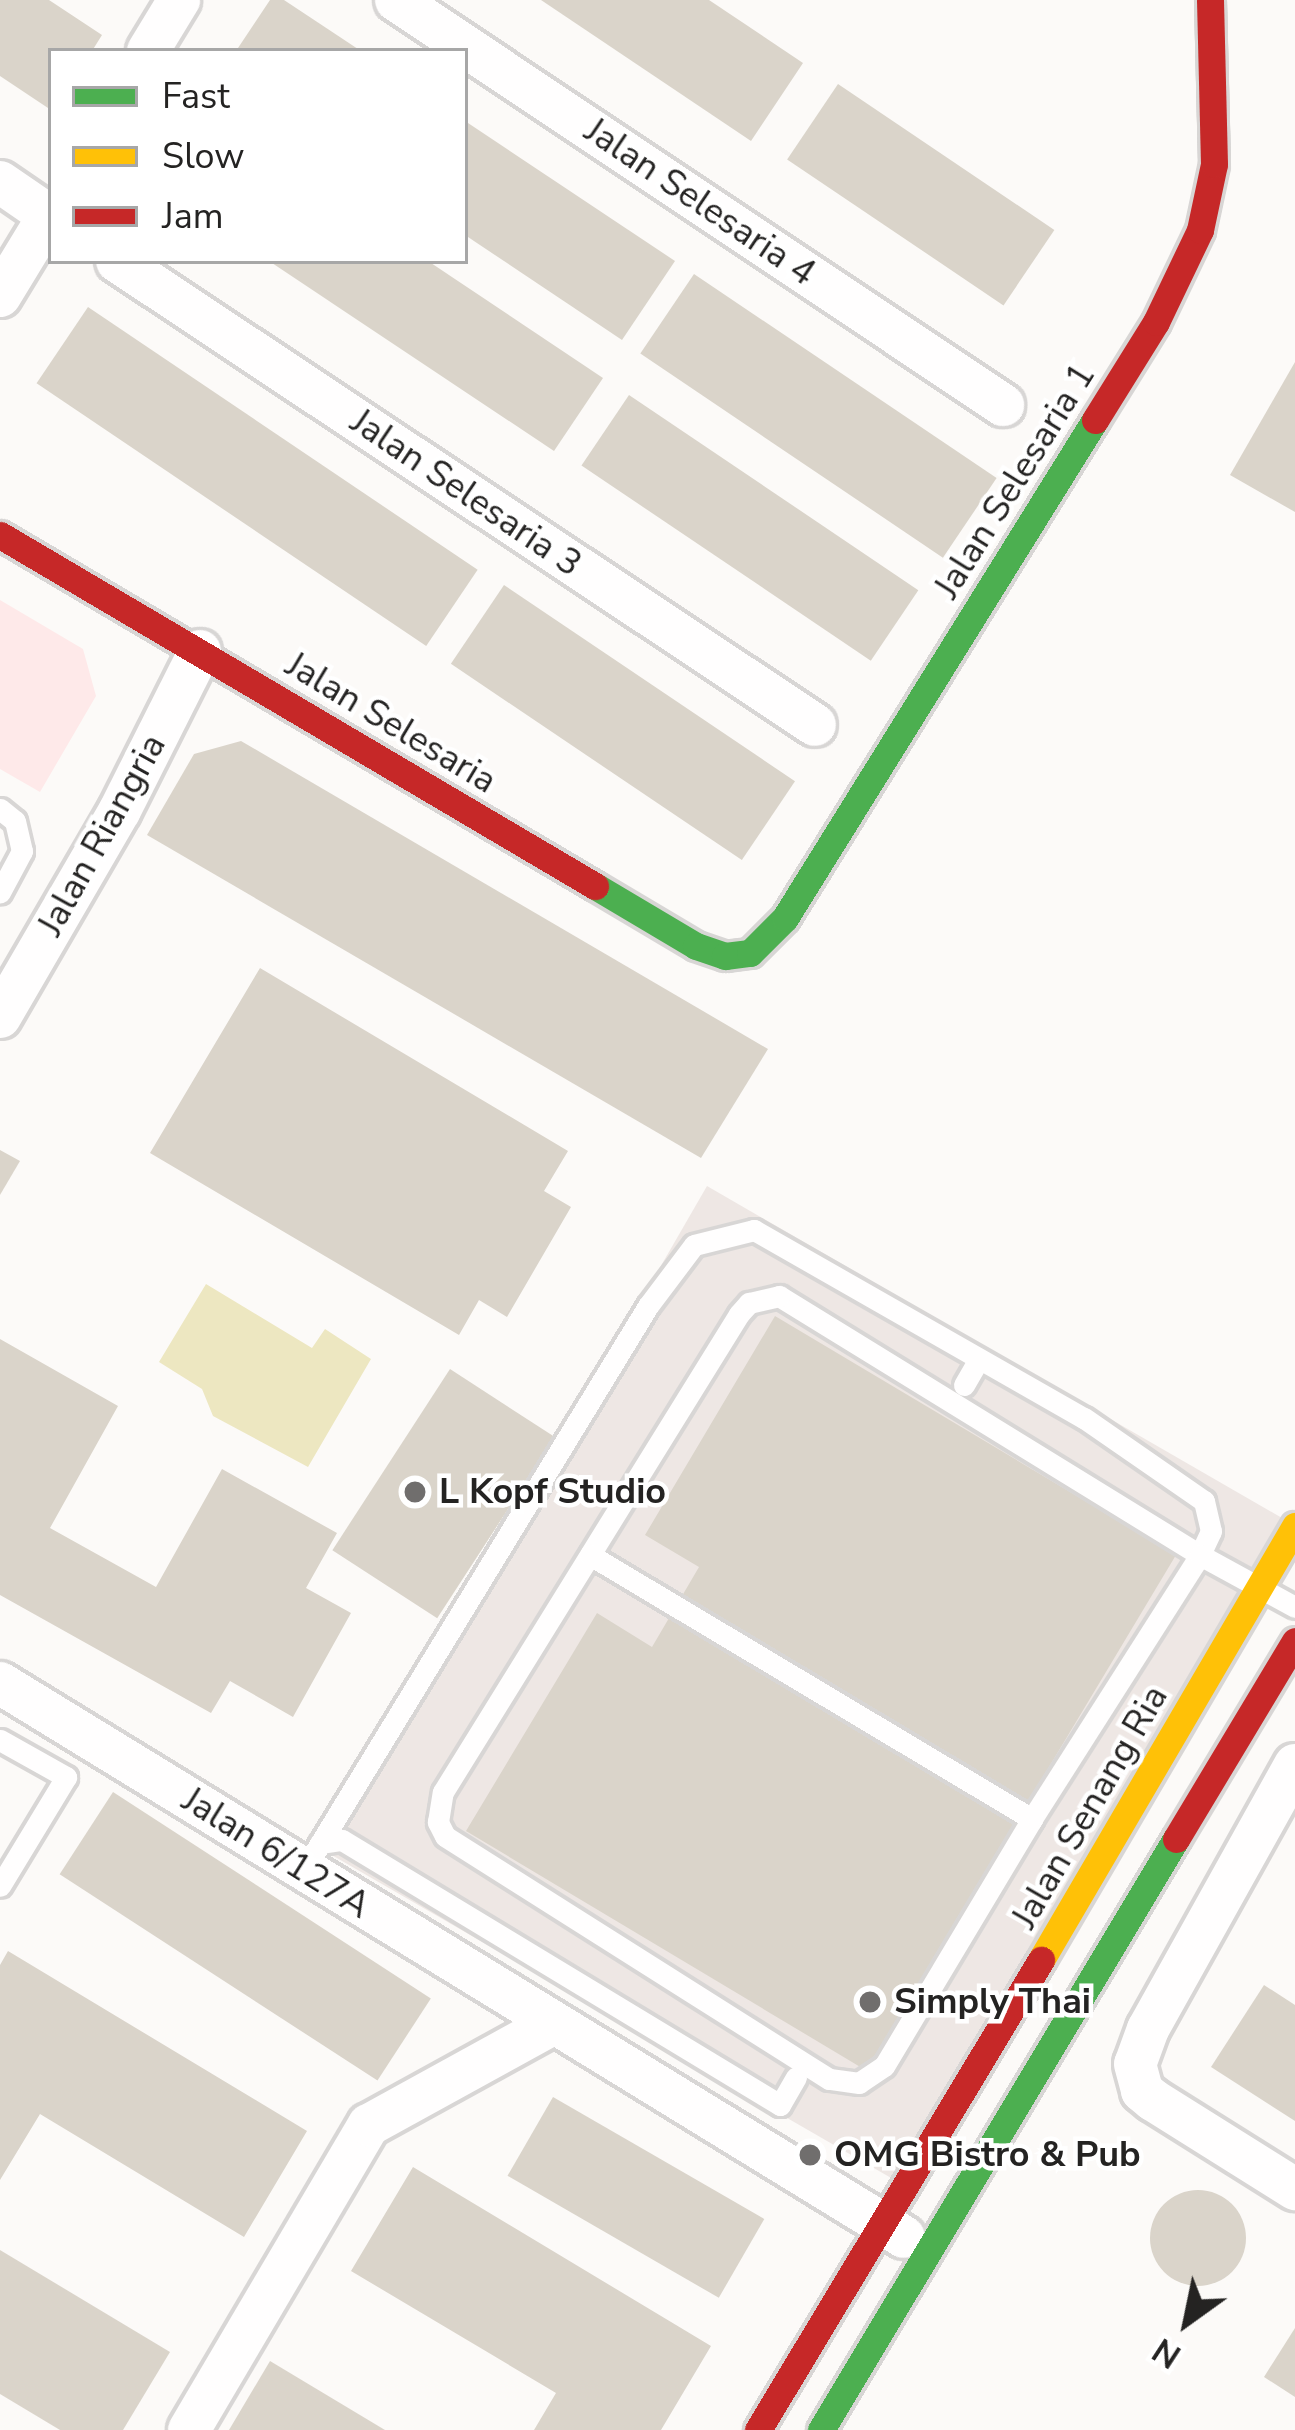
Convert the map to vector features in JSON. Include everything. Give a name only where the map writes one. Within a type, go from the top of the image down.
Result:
[{"type":"street","points":[[150,48],[179,0]]},
{"type":"street","name":"Jalan Selesaria 4","points":[[395,0],[467,48]]},
{"type":"street","name":"Jalan Selesaria 1","points":[[749,953],[785,918],[1156,322],[1200,230],[1214,164],[1210,0]]},
{"type":"street","name":"Jalan Selesaria 4","points":[[468,49],[1004,405]]},
{"type":"street","points":[[0,182],[48,214]]},
{"type":"street","points":[[0,296],[48,218]]},
{"type":"street","name":"Jalan Selesaria 3","points":[[122,264],[814,725]]},
{"type":"street","name":"Jalan Selesaria","points":[[0,535],[696,946],[725,956],[749,953]]},
{"type":"street","name":"Jalan Riangria","points":[[0,1017],[120,810],[200,651]]},
{"type":"street","name":"Jalan Senang Ria","points":[[758,2430],[885,2227],[1295,1526]]},
{"type":"street","points":[[821,2430],[1295,1641]]},
{"type":"street","name":"Jalan 6/127A","points":[[0,1682],[312,1857],[551,2025],[929,2249]]},
{"type":"street","points":[[1295,1765],[1148,2029],[1135,2064],[1142,2090],[1295,2189]]},
{"type":"street","points":[[188,2430],[369,2125],[551,2025]]},
{"type":"lane","points":[[0,809],[15,821],[22,851],[0,892]]},
{"type":"lane","points":[[312,1857],[648,1306],[694,1245],[754,1230],[1084,1418],[1193,1491],[1210,1516],[1211,1531],[1200,1555],[1032,1819],[884,2066],[859,2083],[829,2079],[445,1836],[438,1822],[443,1792],[749,1303],[779,1296],[1200,1555],[1295,1607]]},
{"type":"lane","points":[[964,1385],[979,1359]]},
{"type":"lane","points":[[590,1555],[1032,1819]]},
{"type":"lane","points":[[0,1740],[66,1778],[0,1886]]},
{"type":"lane","points":[[312,1857],[342,1840],[780,2104],[796,2077]]},
{"type":"shaded area","points":[[0,600],[83,649],[96,696],[40,792],[0,769]]},
{"type":"shaded area","points":[[707,1186],[1288,1522],[905,2186],[324,1850]]},
{"type":"shaded area","points":[[206,1284],[312,1348],[325,1329],[371,1359],[308,1467],[213,1416],[202,1389],[159,1362]]},
{"type":"building","points":[[0,0],[49,0],[102,35],[94,48],[48,48],[48,108],[0,76]]},
{"type":"building","points":[[270,0],[284,0],[356,48],[238,48]]},
{"type":"building","points":[[541,0],[709,0],[803,63],[751,141]]},
{"type":"building","points":[[838,84],[1054,230],[1003,305],[787,159]]},
{"type":"building","points":[[468,123],[675,261],[622,340],[468,237]]},
{"type":"building","points":[[274,264],[432,264],[603,378],[554,451]]},
{"type":"building","points":[[694,274],[997,478],[943,558],[640,354]]},
{"type":"building","points":[[88,307],[478,570],[426,646],[37,383]]},
{"type":"building","points":[[1295,362],[1295,512],[1230,475]]},
{"type":"building","points":[[629,395],[918,590],[871,661],[581,465]]},
{"type":"building","points":[[504,585],[795,781],[742,860],[451,664]]},
{"type":"building","points":[[241,741],[768,1049],[701,1158],[147,835],[194,754]]},
{"type":"building","points":[[260,968],[568,1151],[544,1191],[571,1207],[507,1317],[479,1300],[459,1335],[150,1153]]},
{"type":"building","points":[[0,1150],[20,1161],[0,1195]]},
{"type":"building","points":[[775,1316],[1176,1555],[867,2071],[466,1831],[597,1613],[652,1647],[699,1567],[645,1535]]},
{"type":"building","points":[[0,1339],[118,1406],[50,1528],[156,1587],[222,1469],[337,1533],[306,1588],[351,1613],[293,1717],[230,1681],[211,1713],[0,1595]]},
{"type":"building","points":[[450,1369],[555,1437],[437,1618],[332,1550]]},
{"type":"building","points":[[113,1792],[431,1998],[377,2081],[60,1874]]},
{"type":"building","points":[[8,1951],[307,2131],[244,2237],[40,2114],[0,2180],[0,1965]]},
{"type":"building","points":[[1264,1985],[1295,2005],[1295,2121],[1211,2067]]},
{"type":"building","points":[[553,2097],[764,2219],[719,2298],[508,2176]]},
{"type":"building","points":[[413,2167],[711,2346],[661,2430],[534,2430],[556,2393],[351,2271]]},
{"type":"building","points":[[1198,2190],[1232,2204],[1246,2238],[1232,2272],[1198,2286],[1164,2272],[1150,2238],[1164,2204]]},
{"type":"building","points":[[0,2250],[170,2352],[123,2430],[60,2430],[0,2394]]},
{"type":"building","points":[[1295,2328],[1295,2397],[1264,2377]]},
{"type":"building","points":[[270,2361],[385,2430],[229,2430]]},
{"type":"traffic: fast","points":[[595,886],[696,946],[725,956],[750,953],[785,918],[1095,420]]},
{"type":"traffic: fast","points":[[821,2430],[1176,1839]]},
{"type":"traffic: slow","points":[[1041,1960],[1295,1526]]},
{"type":"traffic: jam","points":[[1095,420],[1156,322],[1200,230],[1214,164],[1210,0]]},
{"type":"traffic: jam","points":[[0,535],[595,886]]},
{"type":"traffic: jam","points":[[1176,1839],[1295,1641]]},
{"type":"traffic: jam","points":[[758,2430],[1041,1960]]},
{"type":"place","name":"L Kopf Studio","points":[[415,1492]]},
{"type":"place","name":"Simply Thai","points":[[870,2002]]},
{"type":"place","name":"OMG Bistro & Pub","points":[[810,2155]]}]
